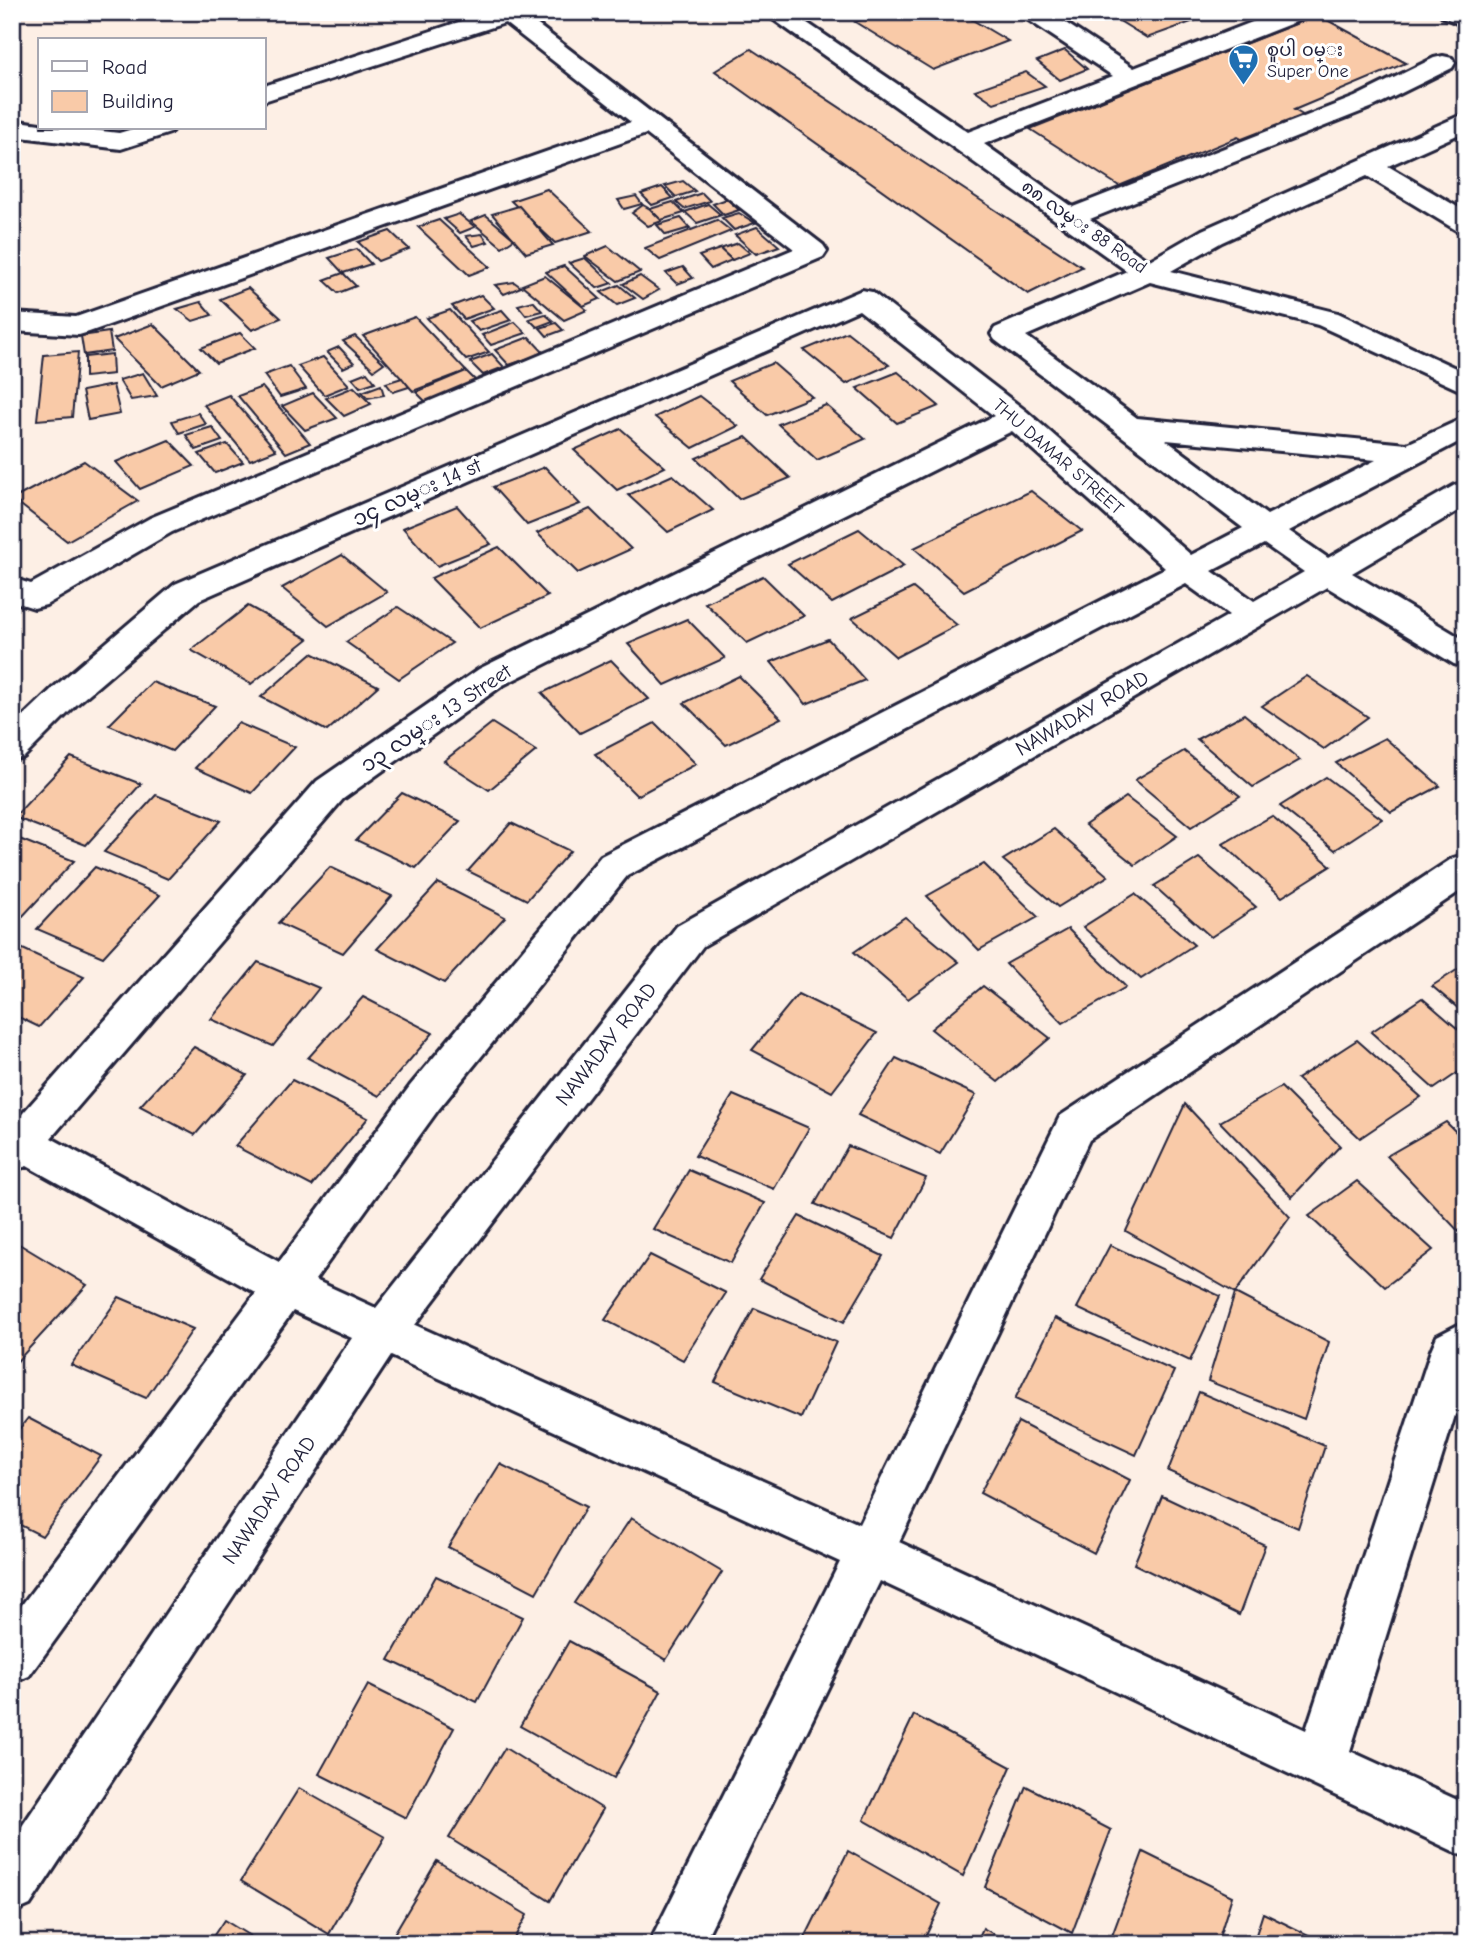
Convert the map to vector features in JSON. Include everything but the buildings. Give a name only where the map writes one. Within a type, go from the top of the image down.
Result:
[{"type":"street","points":[[1032,12],[1132,77]]},
{"type":"street","points":[[965,142],[1300,12]]},
{"type":"street","points":[[1451,12],[1466,20]]},
{"type":"street","points":[[12,589],[34,597],[161,525],[813,251],[507,13],[266,93]]},
{"type":"street","name":"၈၈ လမ္း 88 Road","points":[[783,14],[1147,273],[1328,319],[1466,384]]},
{"type":"street","points":[[1070,218],[1364,102],[1443,63]]},
{"type":"street","points":[[1466,121],[1212,236],[1147,273],[1004,334],[1326,572],[1466,656]]},
{"type":"street","points":[[12,322],[79,326],[649,124]]},
{"type":"street","points":[[12,128],[121,141],[155,130]]},
{"type":"street","points":[[1369,166],[1466,224]]},
{"type":"street","name":"THU DAMAR STREET","points":[[862,298],[1014,418],[1188,570],[1253,616]]},
{"type":"street","name":"၁၄ လမ္း 14 st","points":[[12,748],[65,696],[187,592],[862,298]]},
{"type":"street","name":"၁၃ လမ္း 13 Street","points":[[16,1144],[330,790],[491,677],[1014,418]]},
{"type":"street","points":[[12,1659],[424,1098],[614,866],[1466,426]]},
{"type":"street","points":[[1129,427],[1412,454]]},
{"type":"street","name":"NAWADAY ROAD","points":[[12,1887],[384,1332],[690,936],[1466,492]]},
{"type":"street","points":[[675,1944],[870,1552],[1074,1128],[1466,868]]},
{"type":"street","points":[[16,1144],[285,1287],[870,1552],[1466,1830]]},
{"type":"street","points":[[1321,1763],[1461,1349]]},
{"type":"place","name":"စူပါ ၀မ္း Super One","points":[[1244,87]]}]
